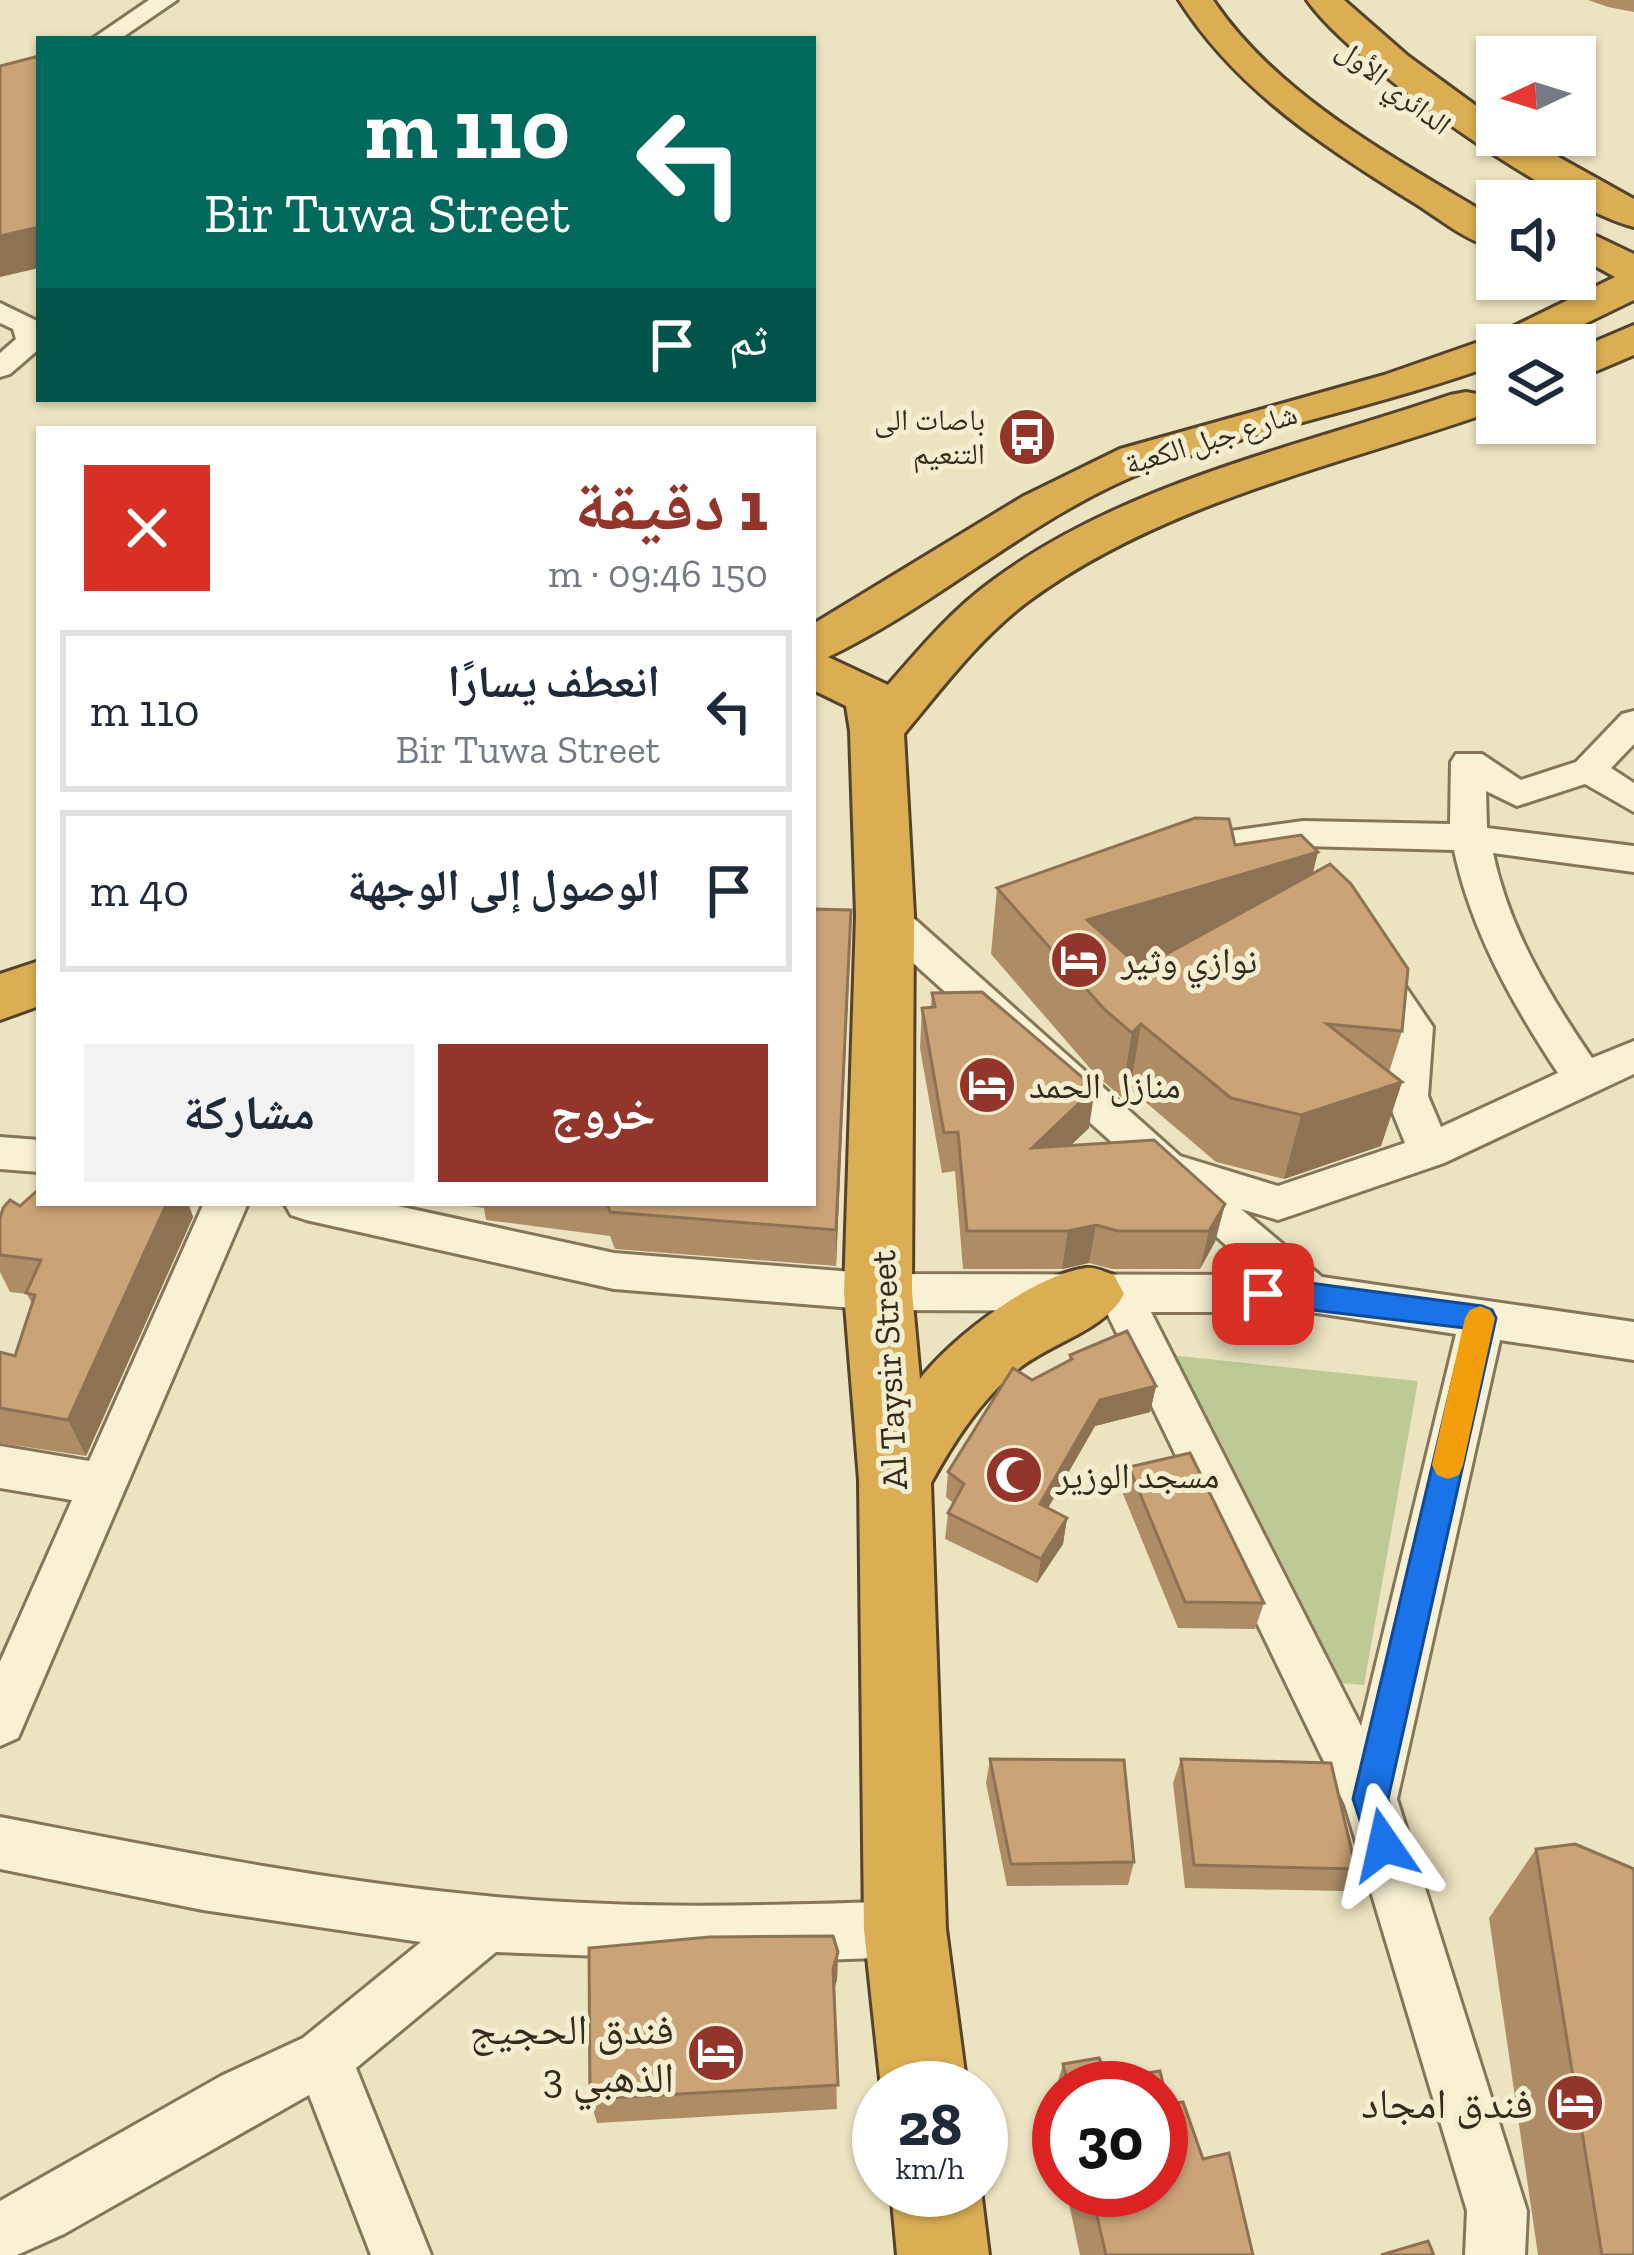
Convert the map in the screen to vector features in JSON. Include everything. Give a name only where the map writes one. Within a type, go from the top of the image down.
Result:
[{"type":"highway","points":[[1196,0],[1206,21],[1278,90],[1403,179],[1476,224]]},
{"type":"highway","name":"الدائري الأول","points":[[1289,0],[1406,127],[1480,180]]},
{"type":"highway","points":[[1324,0],[1368,44],[1447,108],[1565,181],[1634,215]]},
{"type":"highway","name":"الدائري الأول","points":[[1406,127],[1527,180]]},
{"type":"highway","name":"الدائري الأول","points":[[1596,216],[1634,235]]},
{"type":"highway","points":[[1596,250],[1634,271]]},
{"type":"highway","points":[[1596,291],[1634,284]]},
{"type":"highway","points":[[1531,324],[1559,300]]},
{"type":"highway","points":[[1596,357],[1634,338]]},
{"type":"highway","name":"شارع جبل الكعبة","points":[[816,651],[1039,508],[1136,458],[1400,384],[1476,357]]},
{"type":"highway","points":[[1596,367],[1634,366]]},
{"type":"highway","name":"شارع جبل الكعبة","points":[[878,731],[981,616],[1032,576],[1174,502],[1476,401]]},
{"type":"highway","points":[[816,653],[870,698],[878,731]]},
{"type":"highway","name":"Al Taysir Street","points":[[878,731],[885,915],[878,1292],[896,1480],[905,1928],[921,2061]]},
{"type":"highway","points":[[0,998],[36,983]]},
{"type":"highway","points":[[896,1480],[932,1414],[977,1358],[1029,1321],[1105,1294]]},
{"type":"highway","points":[[939,2217],[943,2255]]},
{"type":"street","points":[[109,36],[165,0]]},
{"type":"street","points":[[0,312],[26,324],[31,341],[0,368]]},
{"type":"street","points":[[1584,1079],[1542,1018],[1498,931],[1469,835],[1469,762],[1517,794],[1589,770],[1634,722]]},
{"type":"street","points":[[1589,770],[1634,800]]},
{"type":"street","points":[[1193,847],[1250,836],[1469,835],[1634,860]]},
{"type":"street","points":[[1250,836],[1283,869]]},
{"type":"street","points":[[885,915],[1310,1294]]},
{"type":"street","points":[[1351,937],[1413,1027],[1407,1096],[1429,1151]]},
{"type":"street","points":[[1165,1168],[1278,1203],[1429,1151],[1634,1056]]},
{"type":"street","points":[[0,1154],[36,1156]]},
{"type":"street","points":[[0,1721],[225,1206]]},
{"type":"street","points":[[320,1206],[614,1271],[878,1292],[1310,1294],[1634,1340]]},
{"type":"street","points":[[1105,1294],[1370,1799],[1496,2211],[1495,2255]]},
{"type":"street","points":[[1370,1799],[1482,1318]]},
{"type":"street","points":[[0,1467],[106,1485]]},
{"type":"street","points":[[0,1843],[203,1883],[487,1924],[762,1934],[905,1928]]},
{"type":"street","points":[[0,2232],[43,2213],[242,2098],[323,2058],[487,1924]]},
{"type":"street","points":[[323,2058],[401,2255]]},
{"type":"green space","points":[[1169,1355],[1418,1381],[1364,1685],[1329,1682]]},
{"type":"building","points":[[36,57],[36,228],[0,236],[0,66]]},
{"type":"building","points":[[1195,818],[1229,819],[1235,845],[1301,835],[1318,852],[1087,920],[1141,968],[1330,864],[1351,884],[1408,969],[1402,1031],[1327,1024],[1402,1082],[1301,1115],[1231,1098],[1141,1024],[1132,1033],[1104,1009],[997,888]]},
{"type":"building","points":[[816,909],[851,910],[836,1230],[610,1212],[608,1206],[816,1206]]},
{"type":"building","points":[[982,992],[1095,1088],[1032,1148],[1154,1140],[1225,1204],[1209,1231],[1118,1231],[1096,1225],[1068,1231],[967,1231],[958,1132],[944,1133],[922,1008],[935,1007],[932,993]]},
{"type":"building","points":[[36,1192],[36,1206],[166,1206],[68,1420],[0,1408],[0,1352],[15,1356],[35,1295],[26,1293],[41,1260],[0,1255],[3,1208],[10,1200],[20,1206]]},
{"type":"building","points":[[1127,1331],[1156,1386],[1100,1400],[1040,1504],[1067,1518],[1041,1559],[948,1513],[964,1484],[948,1472],[1013,1368],[1032,1380],[1072,1359],[1070,1355]]},
{"type":"building","points":[[1190,1453],[1264,1603],[1185,1602],[1129,1467]]},
{"type":"building","points":[[990,1759],[1124,1760],[1134,1862],[1011,1864]]},
{"type":"building","points":[[1181,1759],[1331,1763],[1356,1869],[1194,1865]]},
{"type":"building","points":[[1575,1844],[1634,1869],[1634,2255],[1602,2255],[1536,1849]]},
{"type":"building","name":"فندق الحجيج الذهبي 3","points":[[833,1936],[838,1952],[833,1969],[838,2085],[590,2099],[589,1948],[709,1937]]},
{"type":"building","points":[[1188,2116],[1203,2159],[1229,2153],[1253,2255],[1106,2255],[1097,2217],[1188,2217]]},
{"type":"building","points":[[1428,2241],[1434,2255],[1381,2255]]},
{"type":"slow traffic","points":[[1448,1465],[1480,1318]]},
{"type":"place","name":"باصات الى التنعيم","points":[[1027,437]]},
{"type":"place","name":"نوازي وثير","points":[[1079,960]]},
{"type":"place","name":"منازل الحمد","points":[[987,1085]]},
{"type":"place","name":"مسجد الوزير","points":[[1014,1475]]},
{"type":"place","name":"فندق الحجيج الذهبي 3","points":[[716,2053]]},
{"type":"place","name":"فندق امجاد","points":[[1575,2103]]},
{"type":"route","points":[[1263,1294],[1310,1294],[1482,1318],[1370,1799],[1384,1845]]}]
